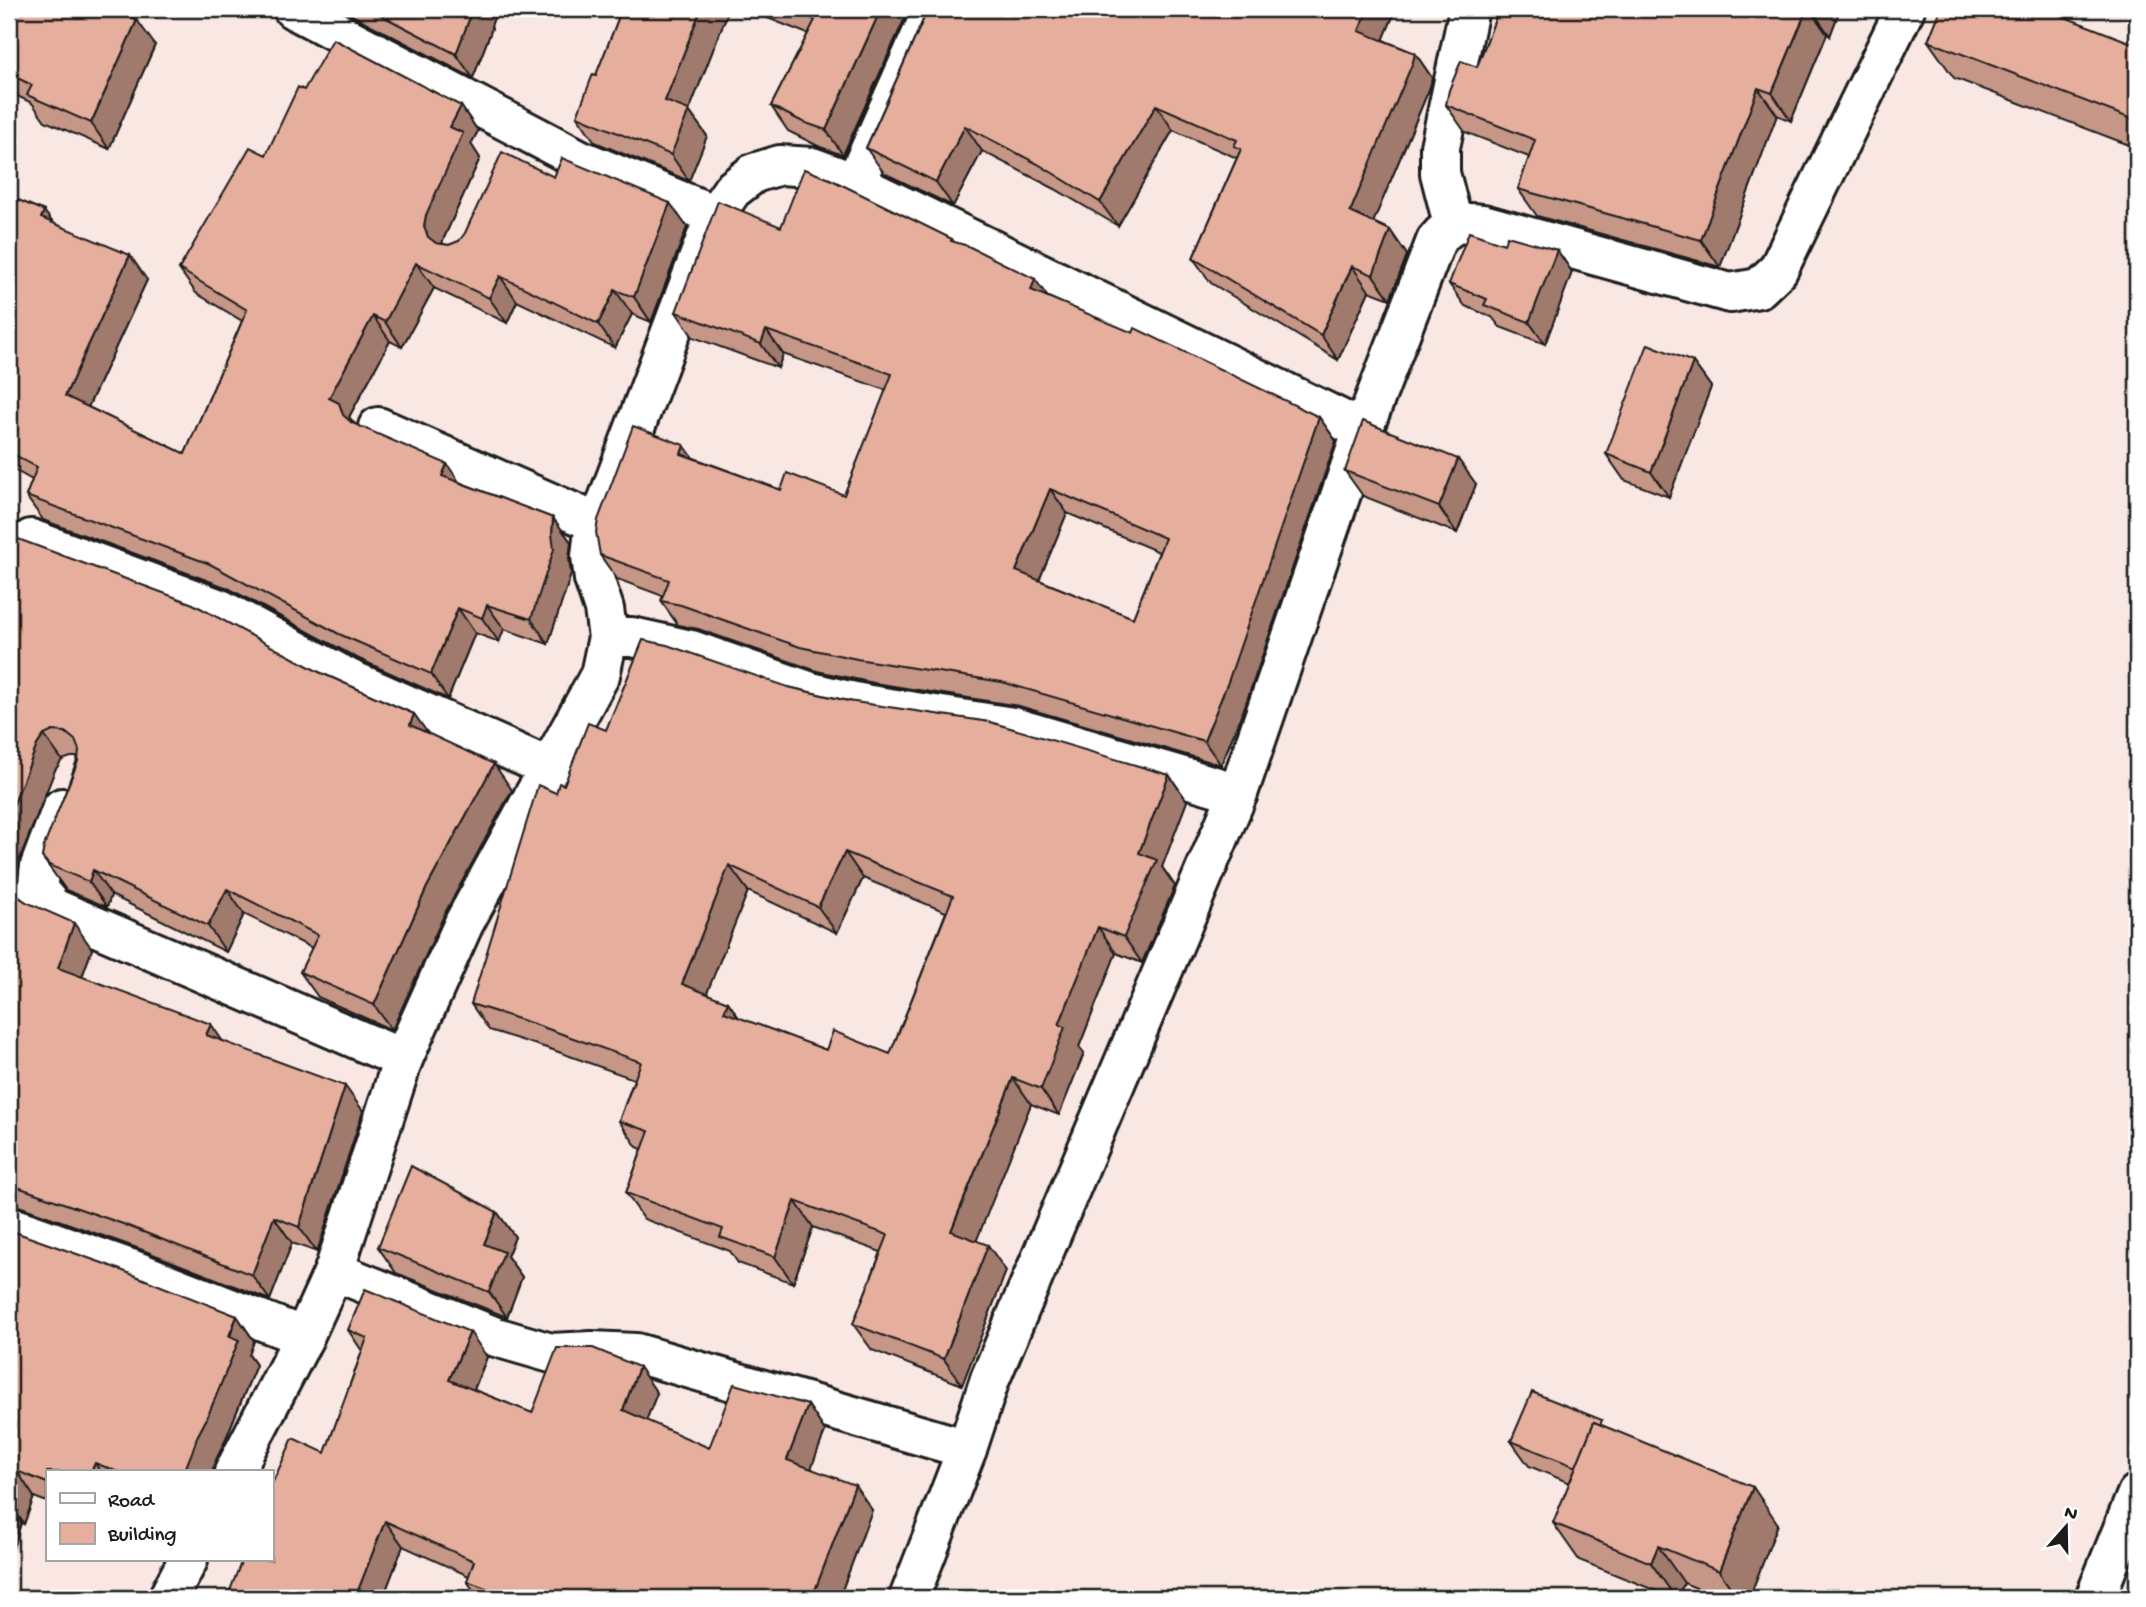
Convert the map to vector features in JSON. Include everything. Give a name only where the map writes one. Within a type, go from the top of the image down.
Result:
[{"type":"street","points":[[293,9],[579,159],[715,215]]},
{"type":"street","points":[[855,183],[933,9]]},
{"type":"street","points":[[1453,224],[1440,173],[1440,147],[1469,9]]},
{"type":"street","points":[[909,1598],[967,1450],[990,1378],[1238,793],[1363,430],[1436,241],[1453,224],[1470,222],[1730,293],[1759,288],[1778,270],[1905,9]]},
{"type":"street","points":[[501,164],[518,127]]},
{"type":"street","points":[[235,1470],[304,1337],[334,1271],[402,1059],[464,923],[600,675],[608,637],[604,609],[594,579],[591,556],[593,539],[715,215],[732,190],[754,173],[780,165],[813,167],[855,183],[1363,430]]},
{"type":"street","points":[[378,426],[599,524]]},
{"type":"street","points":[[31,539],[220,609],[347,678],[550,768]]},
{"type":"street","points":[[608,637],[632,637],[691,650],[811,692],[836,698],[1013,727],[1238,793]]},
{"type":"street","points":[[75,778],[40,866],[37,889],[53,908],[402,1059]]},
{"type":"street","points":[[9,1226],[133,1270],[304,1337]]},
{"type":"street","points":[[334,1271],[496,1337],[551,1353],[636,1353],[967,1450]]},
{"type":"street","points":[[2095,1598],[2137,1494]]},
{"type":"street","points":[[168,1598],[187,1562]]},
{"type":"building","points":[[9,9],[111,9],[137,20],[91,123],[27,95],[32,85],[9,74]]},
{"type":"building","points":[[369,9],[473,9],[456,54]]},
{"type":"building","points":[[622,9],[701,9],[665,101],[689,110],[671,155],[577,116]]},
{"type":"building","points":[[788,9],[881,9],[826,130],[771,106],[815,20]]},
{"type":"building","points":[[928,9],[1368,9],[1359,31],[1415,53],[1350,212],[1390,230],[1373,275],[1352,266],[1321,335],[1193,258],[1241,149],[1234,146],[1237,140],[1156,105],[1100,202],[1038,164],[965,126],[936,182],[866,148]]},
{"type":"building","points":[[1499,9],[1807,9],[1772,93],[1758,88],[1701,240],[1518,189],[1535,140],[1446,105],[1461,61],[1477,67]]},
{"type":"building","points":[[1941,9],[2044,9],[2137,45],[2137,121],[1928,41]]},
{"type":"building","points":[[333,39],[461,106],[450,127],[463,133],[426,215],[424,226],[428,237],[436,243],[449,245],[459,241],[465,233],[502,152],[554,177],[562,158],[670,203],[634,297],[615,290],[598,324],[500,276],[489,298],[416,263],[385,322],[373,316],[329,398],[339,403],[343,415],[352,423],[447,464],[442,476],[553,518],[554,549],[531,619],[487,605],[482,618],[458,608],[431,674],[339,634],[210,564],[26,496],[37,467],[9,452],[9,196],[44,211],[41,218],[130,255],[65,396],[185,454],[247,310],[179,269],[250,147],[266,155],[298,87],[304,90]]},
{"type":"building","points":[[804,169],[830,179],[952,239],[951,241],[968,246],[1035,279],[1031,290],[1133,333],[1135,328],[1319,417],[1228,682],[1204,741],[1002,682],[800,647],[681,605],[661,601],[669,580],[600,555],[596,532],[598,520],[633,426],[684,445],[681,454],[781,490],[787,473],[844,495],[892,374],[766,330],[761,344],[676,312],[718,201],[781,227]],"holes":[[[1050,489],[1165,538],[1133,618],[1016,571]]]},
{"type":"building","points":[[1469,232],[1504,244],[1507,236],[1557,250],[1529,322],[1484,305],[1487,299],[1449,284]]},
{"type":"building","points":[[1648,344],[1693,362],[1651,472],[1606,454]]},
{"type":"building","points":[[1363,421],[1458,459],[1439,507],[1345,471]]},
{"type":"building","points":[[10,536],[193,604],[319,672],[414,714],[410,725],[494,764],[427,887],[374,1005],[300,972],[318,935],[227,889],[208,926],[93,870],[89,882],[49,865],[42,857],[44,846],[78,761],[79,750],[75,740],[65,732],[53,731],[44,735],[37,745],[9,816]]},
{"type":"building","points":[[643,640],[667,645],[788,687],[848,701],[990,722],[1169,775],[1139,853],[1157,860],[1124,937],[1098,927],[1059,1025],[1065,1027],[1041,1089],[1013,1078],[951,1231],[988,1245],[944,1359],[853,1324],[888,1235],[795,1201],[775,1257],[720,1237],[723,1229],[626,1193],[649,1131],[619,1121],[641,1062],[471,1004],[538,785],[556,793],[559,783],[564,785],[588,723],[606,730]],"holes":[[[845,852],[953,896],[890,1054],[833,1031],[826,1050],[724,1012],[728,1002],[682,984],[729,865],[818,907]]]},
{"type":"building","points":[[9,885],[26,902],[74,923],[58,968],[211,1024],[206,1035],[345,1086],[299,1227],[274,1217],[252,1275],[123,1224],[9,1184]]},
{"type":"building","points":[[411,1166],[497,1212],[484,1244],[504,1252],[489,1292],[378,1247]]},
{"type":"building","points":[[9,1230],[108,1265],[237,1316],[229,1336],[239,1340],[185,1470],[113,1470],[95,1463],[92,1470],[46,1470],[46,1483],[17,1471],[9,1493]]},
{"type":"building","points":[[365,1289],[470,1332],[449,1380],[532,1413],[557,1348],[593,1348],[639,1367],[623,1410],[709,1448],[734,1384],[808,1405],[787,1460],[855,1485],[812,1598],[513,1598],[467,1581],[474,1561],[385,1521],[355,1598],[227,1598],[241,1562],[273,1562],[273,1482],[293,1438],[325,1453],[367,1338],[348,1330]]},
{"type":"building","points":[[1532,1392],[1602,1420],[1600,1425],[1594,1422],[1576,1467],[1511,1441]]},
{"type":"building","points":[[1594,1422],[1753,1487],[1719,1571],[1658,1546],[1651,1563],[1553,1523]]}]
